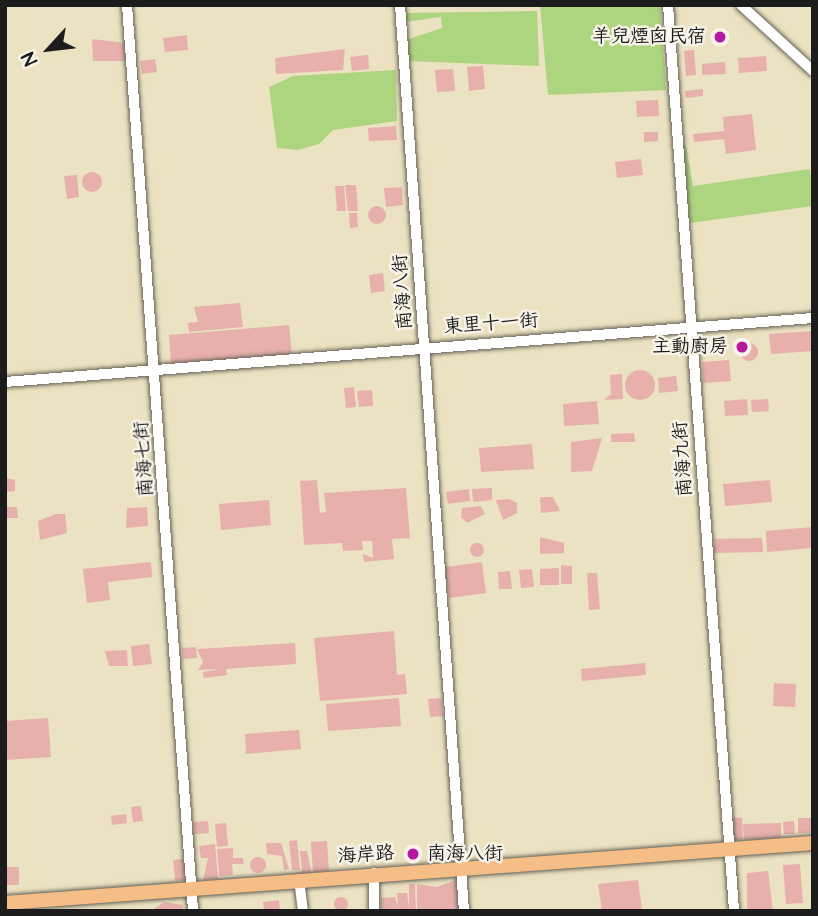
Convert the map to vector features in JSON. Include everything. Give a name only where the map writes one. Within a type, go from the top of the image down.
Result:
[{"type":"main road","name":"海岸路","points":[[5,902],[65,905],[299,879],[813,843]]},
{"type":"street","name":"南海七街","points":[[127,5],[193,911]]},
{"type":"street","name":"南海八街","points":[[400,5],[464,911]]},
{"type":"street","name":"南海九街","points":[[668,5],[726,850],[734,911]]},
{"type":"street","points":[[741,5],[813,71]]},
{"type":"street","name":"東里十一街","points":[[5,382],[155,372],[425,346],[813,318]]},
{"type":"street","points":[[374,873],[374,911]]},
{"type":"street","points":[[299,879],[303,911]]},
{"type":"green space","points":[[540,5],[660,5],[666,90],[548,95]]},
{"type":"green space","points":[[537,11],[539,66],[407,61],[406,40],[442,28],[441,17],[405,22],[404,13]]},
{"type":"green space","points":[[396,70],[397,121],[333,130],[319,144],[298,150],[277,148],[269,87],[293,76]]},
{"type":"green space","points":[[686,145],[693,186],[810,169],[813,206],[690,223],[679,146]]},
{"type":"building","points":[[187,35],[188,50],[165,52],[163,38]]},
{"type":"building","points":[[92,39],[126,43],[127,61],[93,61]]},
{"type":"building","points":[[345,49],[343,70],[276,74],[275,58]]},
{"type":"building","points":[[694,50],[696,75],[686,76],[684,51]]},
{"type":"building","points":[[368,55],[369,69],[352,71],[350,57]]},
{"type":"building","points":[[766,56],[767,71],[739,73],[738,58]]},
{"type":"building","points":[[155,59],[157,72],[142,74],[140,61]]},
{"type":"building","points":[[725,62],[726,74],[702,75],[702,64]]},
{"type":"building","points":[[483,66],[485,89],[469,91],[467,67]]},
{"type":"building","points":[[453,69],[455,91],[437,92],[435,70]]},
{"type":"building","points":[[703,89],[703,96],[686,98],[685,91]]},
{"type":"building","points":[[658,100],[659,116],[637,117],[636,101]]},
{"type":"building","points":[[752,114],[756,150],[726,154],[724,139],[694,142],[693,134],[724,131],[723,117]]},
{"type":"building","points":[[396,126],[397,140],[369,141],[368,128]]},
{"type":"building","points":[[644,132],[658,132],[658,141],[644,142]]},
{"type":"building","points":[[641,159],[643,175],[617,178],[615,162]]},
{"type":"building","points":[[88,172],[96,172],[102,182],[96,192],[88,192],[82,186],[82,178]]},
{"type":"building","points":[[77,175],[79,197],[67,199],[64,176]]},
{"type":"building","points":[[345,185],[356,185],[358,211],[348,211]]},
{"type":"building","points":[[335,186],[344,186],[346,211],[337,211]]},
{"type":"building","points":[[402,187],[403,205],[386,207],[384,188]]},
{"type":"building","points":[[373,206],[381,206],[386,215],[384,222],[373,224],[368,219],[368,211]]},
{"type":"building","points":[[349,213],[357,213],[358,227],[350,228]]},
{"type":"building","points":[[383,273],[385,291],[371,293],[369,275]]},
{"type":"building","points":[[240,303],[243,327],[189,332],[188,323],[198,322],[194,307]]},
{"type":"building","points":[[289,325],[292,357],[171,364],[169,335]]},
{"type":"building","points":[[813,331],[813,351],[771,354],[769,334]]},
{"type":"building","points":[[749,343],[755,346],[758,352],[755,358],[749,361],[743,358],[740,352],[743,346]]},
{"type":"building","points":[[729,360],[731,381],[703,383],[702,362]]},
{"type":"building","points":[[640,370],[651,374],[655,385],[651,396],[640,400],[629,396],[625,385],[629,374]]},
{"type":"building","points":[[622,374],[623,399],[604,400],[611,394],[610,375]]},
{"type":"building","points":[[676,376],[678,391],[659,393],[658,378]]},
{"type":"building","points":[[354,387],[356,407],[346,408],[344,388]]},
{"type":"building","points":[[372,390],[373,406],[359,407],[357,391]]},
{"type":"building","points":[[747,399],[748,415],[725,416],[724,401]]},
{"type":"building","points":[[768,399],[769,411],[752,412],[751,400]]},
{"type":"building","points":[[597,401],[599,424],[564,426],[563,404]]},
{"type":"building","points":[[634,433],[635,442],[611,442],[611,434]]},
{"type":"building","points":[[602,438],[592,471],[571,472],[571,442]]},
{"type":"building","points":[[532,444],[534,469],[481,472],[479,448]]},
{"type":"building","points":[[5,478],[15,480],[15,491],[5,492]]},
{"type":"building","points":[[317,480],[320,513],[326,512],[324,493],[406,488],[410,538],[392,539],[394,559],[364,562],[363,554],[373,558],[372,541],[362,541],[363,550],[343,551],[342,543],[304,545],[300,481]]},
{"type":"building","points":[[770,480],[772,502],[725,506],[723,484]]},
{"type":"building","points":[[492,488],[492,500],[473,502],[472,489]]},
{"type":"building","points":[[469,489],[470,501],[448,504],[446,492]]},
{"type":"building","points":[[540,497],[553,497],[560,511],[541,513]]},
{"type":"building","points":[[509,499],[517,503],[517,513],[503,520],[496,500]]},
{"type":"building","points":[[269,500],[271,525],[221,530],[219,504]]},
{"type":"building","points":[[481,506],[485,514],[467,523],[461,517],[462,508]]},
{"type":"building","points":[[5,507],[17,507],[18,518],[5,518]]},
{"type":"building","points":[[147,507],[148,526],[126,528],[127,508]]},
{"type":"building","points":[[56,514],[65,514],[67,533],[40,540],[38,521]]},
{"type":"building","points":[[813,527],[813,548],[767,552],[766,531]]},
{"type":"building","points":[[540,537],[564,543],[564,553],[540,554]]},
{"type":"building","points":[[762,538],[763,552],[714,553],[714,539]]},
{"type":"building","points":[[474,543],[480,543],[484,550],[480,557],[474,557],[470,553],[470,547]]},
{"type":"building","points":[[151,562],[152,577],[108,582],[110,600],[87,603],[83,569]]},
{"type":"building","points":[[482,562],[486,593],[449,598],[445,567]]},
{"type":"building","points":[[561,565],[572,566],[572,584],[561,584]]},
{"type":"building","points":[[559,568],[559,585],[540,585],[540,569]]},
{"type":"building","points":[[532,569],[534,587],[521,588],[519,570]]},
{"type":"building","points":[[510,571],[512,589],[499,589],[498,572]]},
{"type":"building","points":[[587,573],[597,573],[600,609],[589,610]]},
{"type":"building","points":[[394,631],[397,675],[405,674],[407,694],[320,701],[314,638]]},
{"type":"building","points":[[295,643],[296,664],[226,669],[227,675],[204,678],[203,672],[220,669],[198,670],[203,662],[197,649]]},
{"type":"building","points":[[149,644],[152,664],[133,666],[131,646]]},
{"type":"building","points":[[196,647],[197,658],[183,659],[182,648]]},
{"type":"building","points":[[127,650],[128,666],[109,666],[105,651]]},
{"type":"building","points":[[645,663],[646,675],[582,681],[581,669]]},
{"type":"building","points":[[774,683],[796,684],[795,707],[773,706]]},
{"type":"building","points":[[399,698],[401,726],[328,731],[326,704]]},
{"type":"building","points":[[441,698],[443,716],[430,717],[428,699]]},
{"type":"building","points":[[48,718],[51,757],[5,760],[5,721]]},
{"type":"building","points":[[299,730],[301,749],[246,754],[245,734]]},
{"type":"building","points":[[141,806],[143,821],[133,822],[131,807]]},
{"type":"building","points":[[126,814],[127,823],[112,825],[111,816]]},
{"type":"building","points":[[730,817],[742,818],[743,839],[731,840]]},
{"type":"building","points":[[798,818],[813,818],[813,833],[798,833]]},
{"type":"building","points":[[208,821],[209,833],[194,834],[194,822]]},
{"type":"building","points":[[794,821],[795,834],[784,834],[783,822]]},
{"type":"building","points":[[226,823],[228,846],[217,847],[215,824]]},
{"type":"building","points":[[781,823],[781,838],[744,840],[743,824]]},
{"type":"building","points":[[297,840],[300,870],[292,870],[289,841]]},
{"type":"building","points":[[327,841],[329,871],[313,872],[311,842]]},
{"type":"building","points":[[266,843],[281,843],[289,869],[284,870],[282,856],[267,854]]},
{"type":"building","points":[[215,844],[218,879],[203,880],[208,858],[201,858],[199,846]]},
{"type":"building","points":[[233,848],[233,858],[243,858],[244,864],[232,864],[233,875],[219,876],[217,849]]},
{"type":"building","points":[[300,851],[307,851],[312,875],[287,876],[302,871]]},
{"type":"building","points":[[258,857],[264,859],[264,871],[258,873],[252,871],[250,865],[252,859]]},
{"type":"building","points":[[185,859],[187,880],[175,881],[173,860]]},
{"type":"building","points":[[800,864],[803,903],[786,904],[783,865]]},
{"type":"building","points":[[5,867],[19,867],[19,885],[5,885]]},
{"type":"building","points":[[768,871],[773,911],[747,911],[747,873]]},
{"type":"building","points":[[456,880],[462,911],[417,911],[417,884],[437,887]]},
{"type":"building","points":[[638,880],[642,910],[602,911],[598,884]]},
{"type":"building","points":[[409,884],[415,884],[416,911],[381,911],[381,898],[395,897],[398,907],[397,893],[407,893],[409,908]]},
{"type":"building","points":[[341,897],[346,899],[346,909],[341,911],[336,909],[334,904],[336,899]]},
{"type":"building","points":[[279,900],[280,911],[264,911],[263,902]]},
{"type":"building","points":[[165,902],[183,905],[183,911],[150,911]]},
{"type":"place","name":"羊兒煙囪民宿","points":[[720,37]]},
{"type":"place","name":"主動廚房","points":[[742,347]]},
{"type":"place","name":"南海八街","points":[[413,854]]}]
